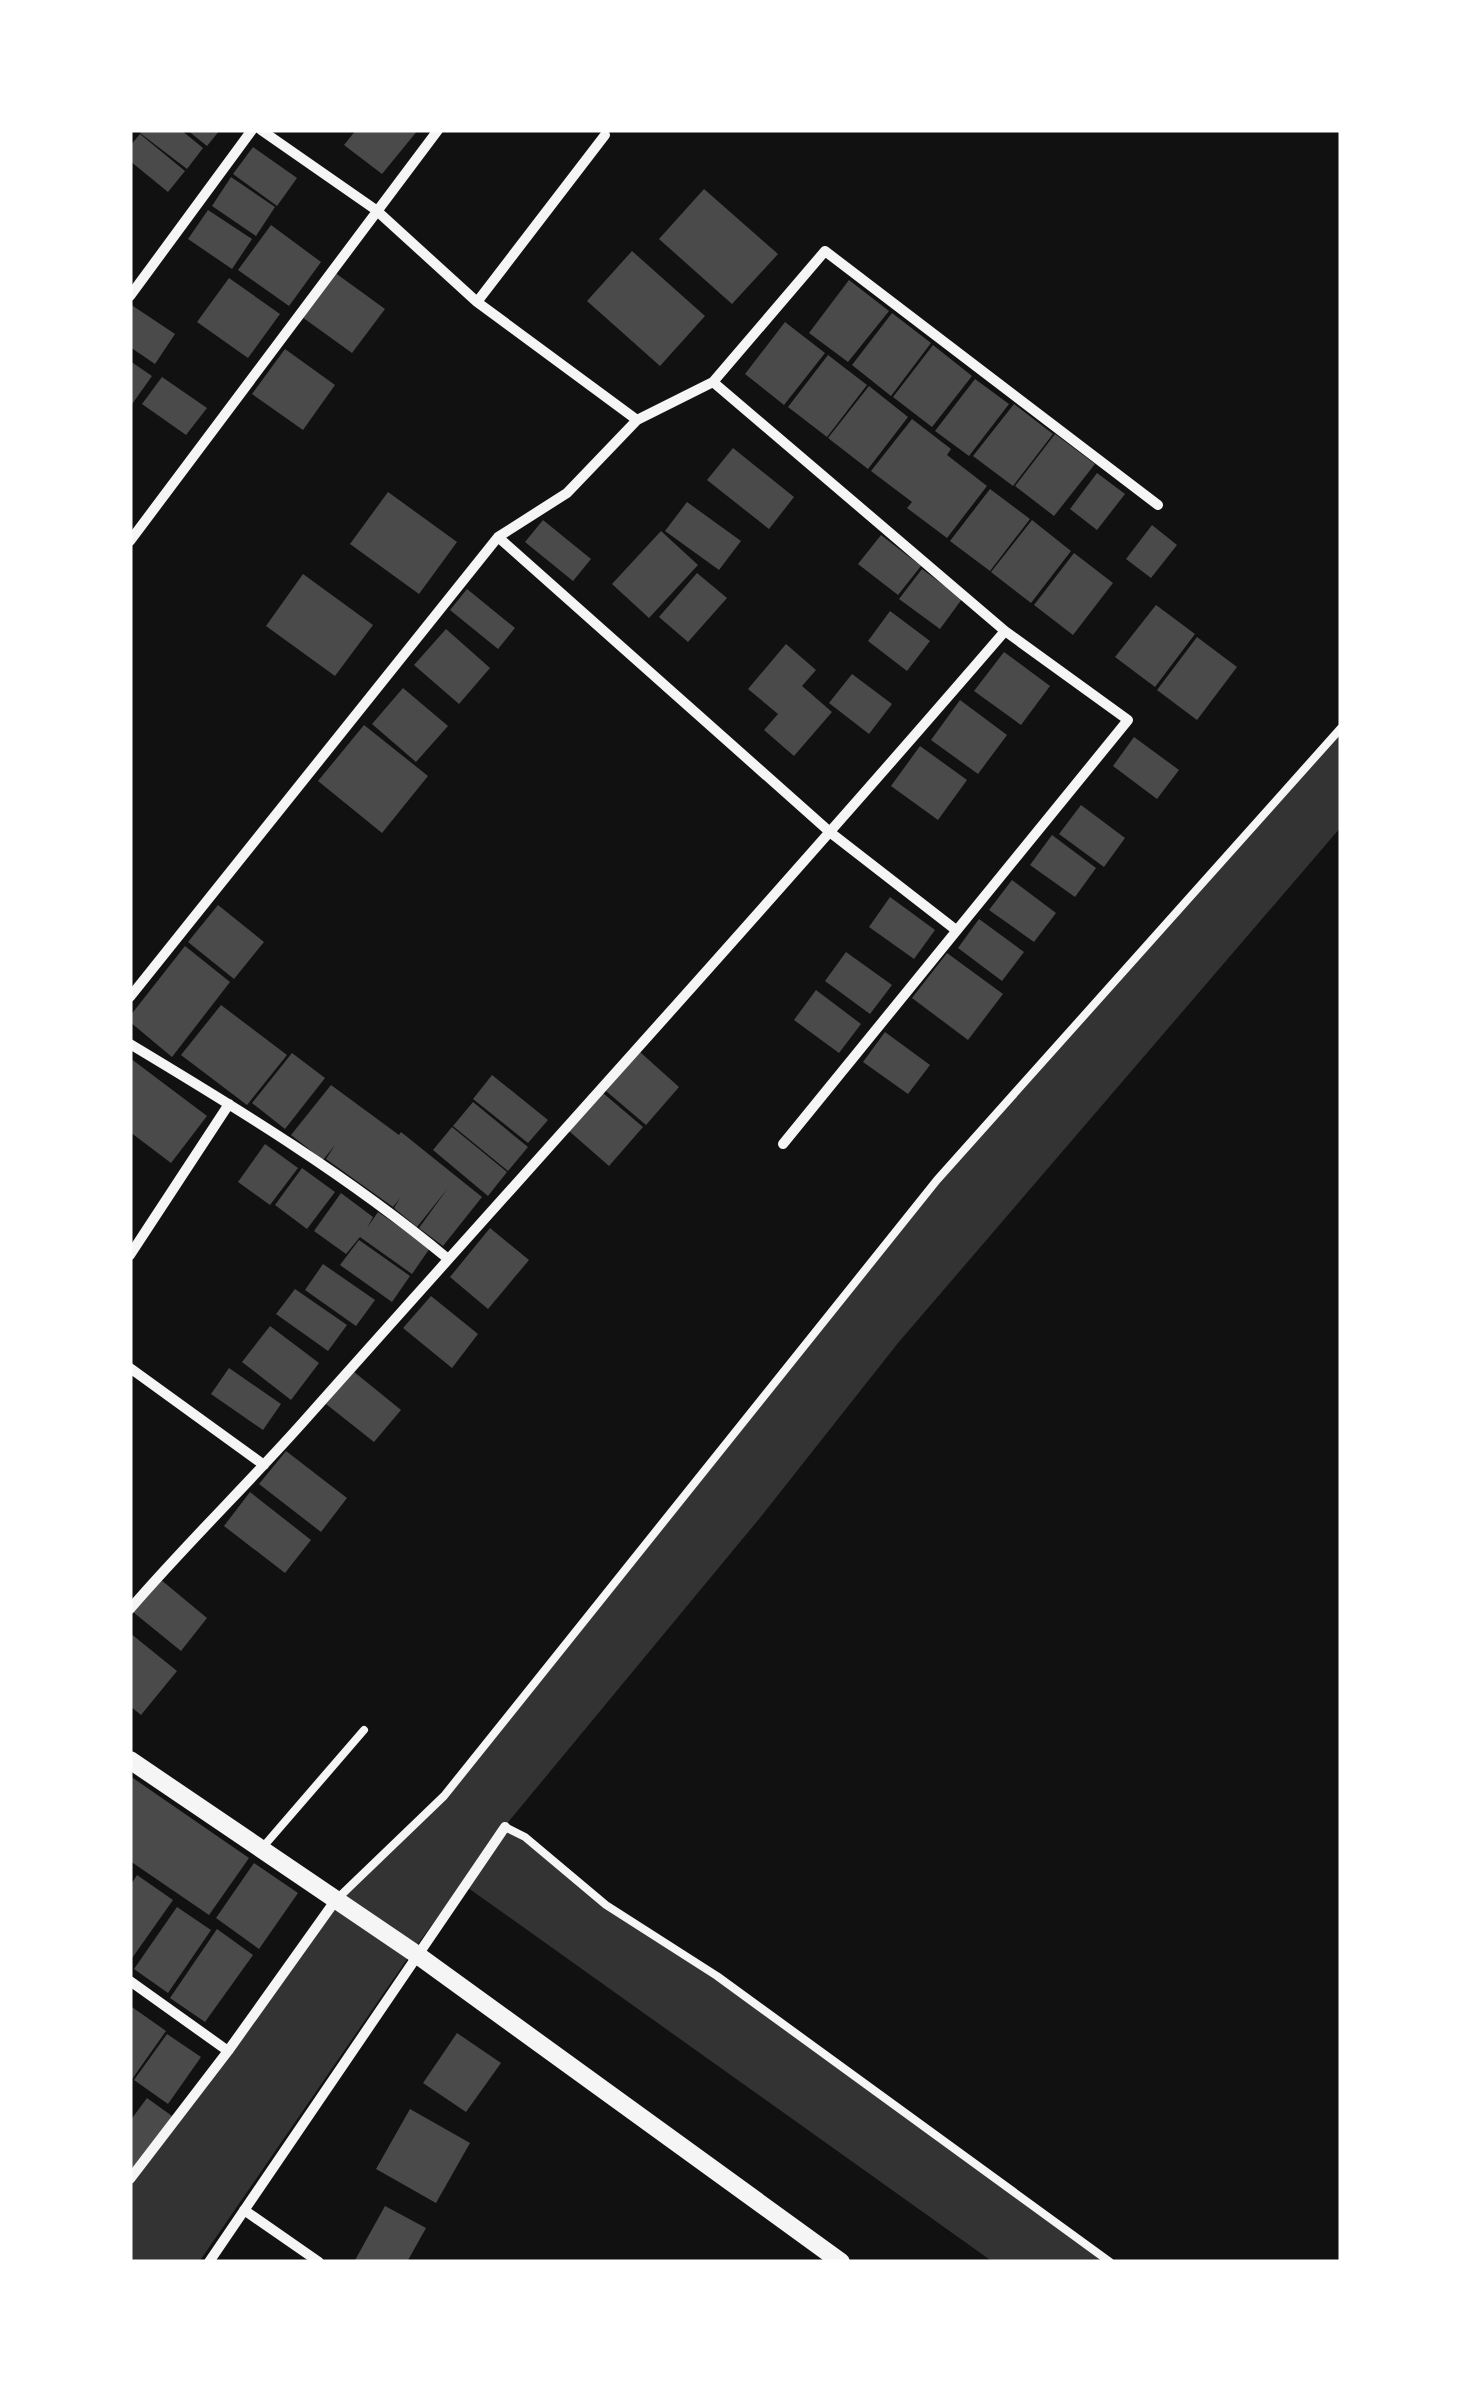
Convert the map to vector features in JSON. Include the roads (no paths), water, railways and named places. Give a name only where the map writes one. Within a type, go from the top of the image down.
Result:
[{"type":"street","points":[[130,296],[252,130]]},
{"type":"street","points":[[262,130],[376,210],[477,302],[637,420]]},
{"type":"street","points":[[130,541],[438,130]]},
{"type":"street","points":[[477,302],[605,134]]},
{"type":"street","points":[[130,997],[498,538],[566,493],[637,420],[714,382],[825,252],[1158,505]]},
{"type":"street","points":[[714,382],[1005,631],[1128,720],[784,1144]]},
{"type":"street","points":[[498,538],[831,833],[956,930]]},
{"type":"street","points":[[130,1609],[831,833],[1005,631]]},
{"type":"street","points":[[130,1044],[374,1200],[447,1258]]},
{"type":"street","points":[[130,1255],[229,1104]]},
{"type":"street","points":[[130,1368],[264,1465]]},
{"type":"street","points":[[130,1760],[414,1953],[841,2262]]},
{"type":"street","points":[[209,2262],[414,1953],[504,1826]]},
{"type":"street","points":[[130,2179],[335,1901]]},
{"type":"street","points":[[130,1981],[228,2051]]},
{"type":"street","points":[[244,2210],[319,2262]]},
{"type":"lane","points":[[335,1901],[444,1796],[936,1180],[1341,728]]},
{"type":"lane","points":[[260,1850],[364,1730]]},
{"type":"lane","points":[[504,1826],[524,1837],[606,1905],[717,1976],[1110,2262]]}]
